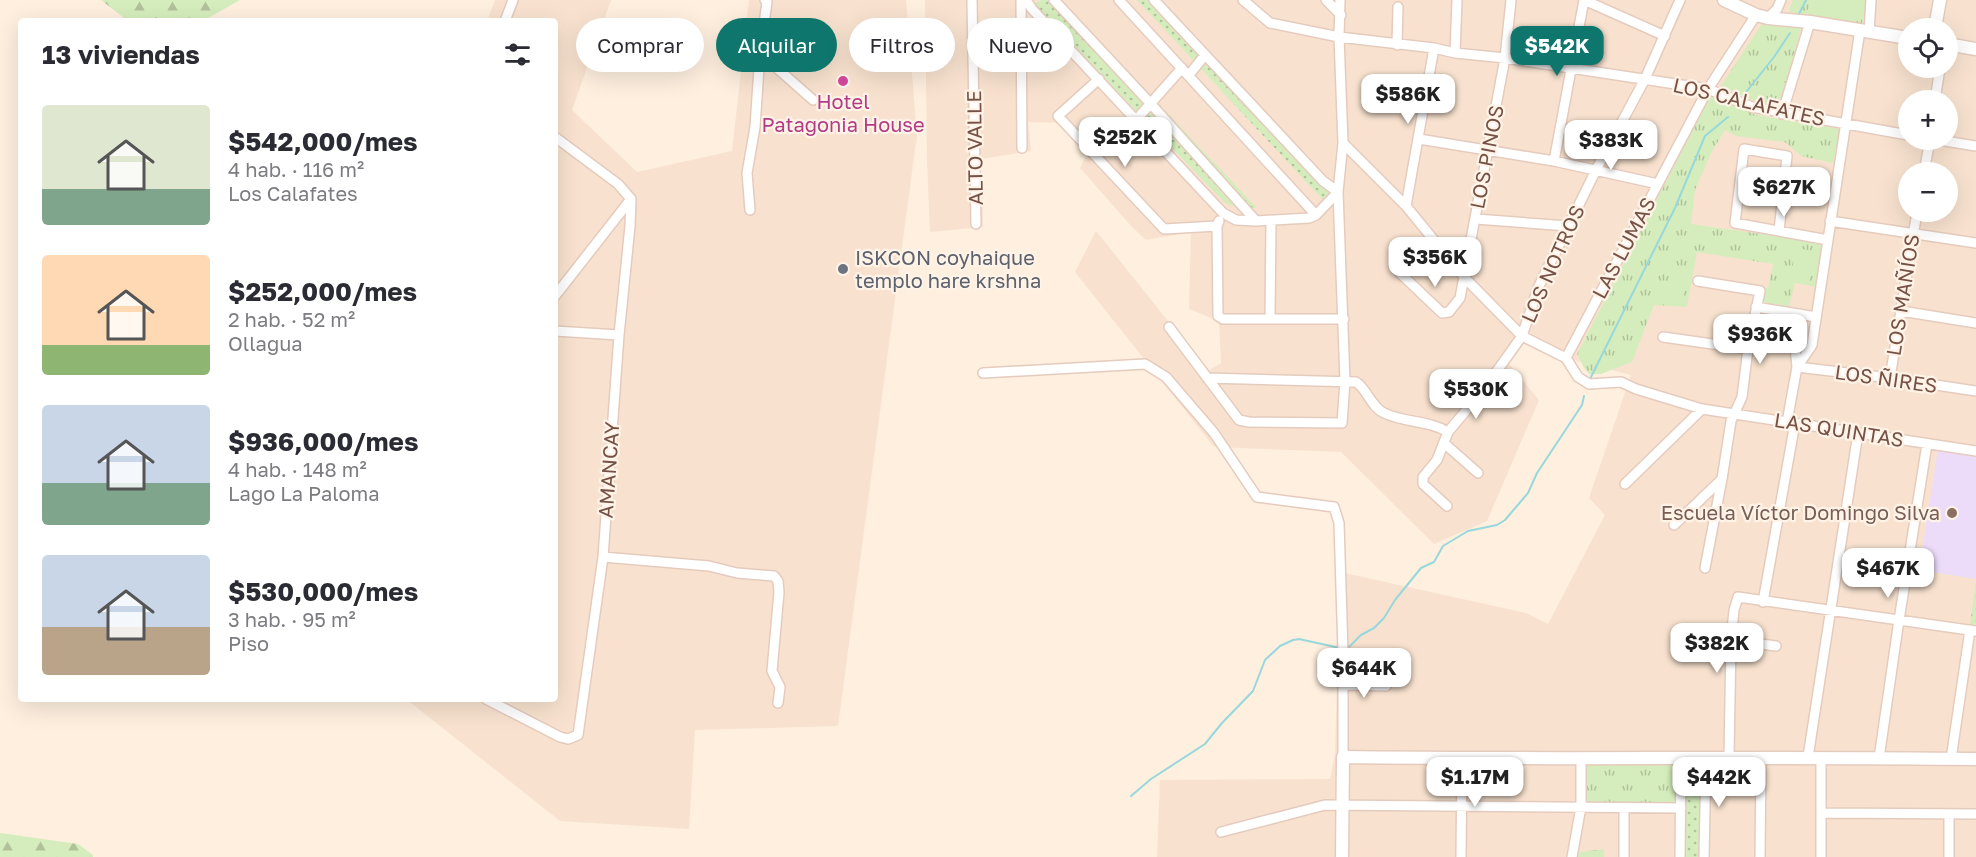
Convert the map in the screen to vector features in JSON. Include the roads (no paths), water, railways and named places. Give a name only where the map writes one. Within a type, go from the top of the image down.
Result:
[{"type":"street","points":[[506,18],[513,0]]},
{"type":"street","points":[[764,18],[765,0]]},
{"type":"street","name":"ALTO VALLE","points":[[972,0],[976,224]]},
{"type":"street","points":[[1021,0],[1022,148]]},
{"type":"street","points":[[1040,0],[1029,4],[1223,213],[1236,219],[1256,221],[1309,218],[1316,215],[1338,192]]},
{"type":"street","points":[[1054,0],[1256,221]]},
{"type":"street","points":[[1119,0],[1316,215]]},
{"type":"street","points":[[1154,0],[1323,181],[1338,192]]},
{"type":"street","name":"LOS CALAFATES","points":[[1243,0],[1270,23],[1339,37],[1505,58],[1708,89],[1752,107],[1898,133]]},
{"type":"street","points":[[1326,0],[1341,15]]},
{"type":"street","points":[[1169,327],[1239,420],[1342,423],[1345,381],[1338,192],[1343,143],[1340,0]]},
{"type":"street","points":[[1455,53],[1457,0]]},
{"type":"street","name":"LOS PINOS","points":[[1400,273],[1444,314],[1451,311],[1460,298],[1505,58],[1511,0]]},
{"type":"street","points":[[1554,161],[1584,0],[1665,36]]},
{"type":"street","name":"LOS NOTROS","points":[[1447,506],[1427,488],[1422,481],[1423,477],[1437,460],[1448,432],[1484,389],[1522,336],[1538,288],[1596,170],[1645,79],[1680,0]]},
{"type":"street","points":[[1724,0],[1768,18],[1810,22],[1898,36]]},
{"type":"street","points":[[1768,18],[1777,9],[1781,0]]},
{"type":"street","points":[[1797,368],[1812,345],[1845,125],[1871,0]]},
{"type":"street","points":[[1937,18],[1940,0]]},
{"type":"street","points":[[1396,45],[1398,7]]},
{"type":"street","name":"LAS LUMAS","points":[[1566,358],[1708,89],[1756,15]]},
{"type":"street","points":[[1782,114],[1810,22]]},
{"type":"street","points":[[1958,46],[1976,49]]},
{"type":"street","points":[[1406,206],[1434,48]]},
{"type":"street","points":[[1136,120],[1150,103],[1205,55]]},
{"type":"street","points":[[750,210],[747,173],[755,127],[759,72]]},
{"type":"street","points":[[781,72],[813,100]]},
{"type":"street","points":[[1099,79],[1058,116],[1164,229],[1217,226]]},
{"type":"street","points":[[558,139],[618,184],[631,199],[558,292]]},
{"type":"street","points":[[1419,139],[1554,161],[1658,184]]},
{"type":"street","points":[[1343,143],[1406,206],[1464,277],[1522,336],[1566,358]]},
{"type":"street","points":[[1958,143],[1976,146]]},
{"type":"street","points":[[1779,231],[1787,156],[1744,149],[1735,223],[1828,240]]},
{"type":"street","name":"AMANCAY","points":[[492,702],[560,737],[568,739],[578,735],[603,557],[631,199]]},
{"type":"street","points":[[1223,213],[1217,226],[1218,316],[1223,319],[1344,319]]},
{"type":"street","points":[[1476,219],[1568,226]]},
{"type":"street","points":[[1270,318],[1271,220]]},
{"type":"street","points":[[1830,221],[1976,243]]},
{"type":"street","name":"LOS MAÑÍOS","points":[[1890,378],[1915,222]]},
{"type":"street","points":[[1698,281],[1760,291],[1748,349],[1742,397],[1731,421],[1705,568]]},
{"type":"street","points":[[1756,307],[1816,317]]},
{"type":"street","points":[[1901,311],[1976,323]]},
{"type":"street","points":[[1763,602],[1791,423],[1797,368],[1795,347],[1800,314]]},
{"type":"street","points":[[558,331],[619,336]]},
{"type":"street","points":[[1664,337],[1748,349]]},
{"type":"street","name":"LAS QUINTAS","points":[[1566,358],[1578,377],[1589,384],[1621,382],[1636,389],[1702,409],[1976,451]]},
{"type":"street","points":[[983,373],[1145,364],[1166,377],[1214,432],[1257,497],[1334,507],[1339,523],[1343,652],[1342,857],[1349,857]]},
{"type":"street","name":"LOS ÑIRES","points":[[1797,368],[1890,378],[1976,391]]},
{"type":"street","points":[[1207,378],[1345,381],[1359,384],[1371,402],[1386,413],[1433,424],[1448,432]]},
{"type":"street","points":[[1625,484],[1702,409]]},
{"type":"street","points":[[1808,757],[1858,433]]},
{"type":"street","points":[[1444,443],[1478,473]]},
{"type":"street","points":[[1879,758],[1927,444]]},
{"type":"street","points":[[1674,525],[1722,480]]},
{"type":"street","points":[[603,557],[709,566],[737,573],[774,576],[778,581],[779,592],[772,671],[780,687],[778,703]]},
{"type":"street","points":[[1729,757],[1731,640],[1734,610],[1738,597],[1973,630],[1951,759]]},
{"type":"street","points":[[1731,640],[1776,646]]},
{"type":"street","points":[[1343,685],[1386,686]]},
{"type":"street","points":[[1343,757],[1976,759]]},
{"type":"street","points":[[1760,857],[1761,757]]},
{"type":"street","points":[[1704,857],[1706,758]]},
{"type":"street","points":[[1821,758],[1821,857]]},
{"type":"street","points":[[1461,857],[1462,759]]},
{"type":"street","points":[[1572,857],[1581,807],[1581,759]]},
{"type":"street","points":[[1680,857],[1681,759]]},
{"type":"street","points":[[1221,832],[1324,805],[1681,808]]},
{"type":"street","points":[[1616,857],[1624,852],[1624,808]]},
{"type":"street","points":[[1821,813],[1976,814]]},
{"type":"street","points":[[1948,814],[1949,857]]},
{"type":"waterway","points":[[1799,14],[1806,0]]},
{"type":"waterway","points":[[1743,96],[1790,33]]},
{"type":"waterway","points":[[1591,377],[1675,208],[1705,136],[1728,117]]},
{"type":"waterway","points":[[1345,647],[1349,647],[1384,618],[1395,600],[1421,568],[1434,562],[1443,546],[1468,531],[1497,525],[1505,520],[1528,493],[1537,473],[1582,405],[1584,396]]},
{"type":"waterway","points":[[1131,796],[1151,779],[1205,744],[1253,691],[1265,660],[1280,646],[1299,639],[1340,648]]},
{"type":"place","name":"Hotel Patagonia House","points":[[843,81]]},
{"type":"place","name":"ISKCON coyhaique templo hare krshna","points":[[843,269]]},
{"type":"place","name":"Escuela Víctor Domingo Silva","points":[[1952,513]]}]
